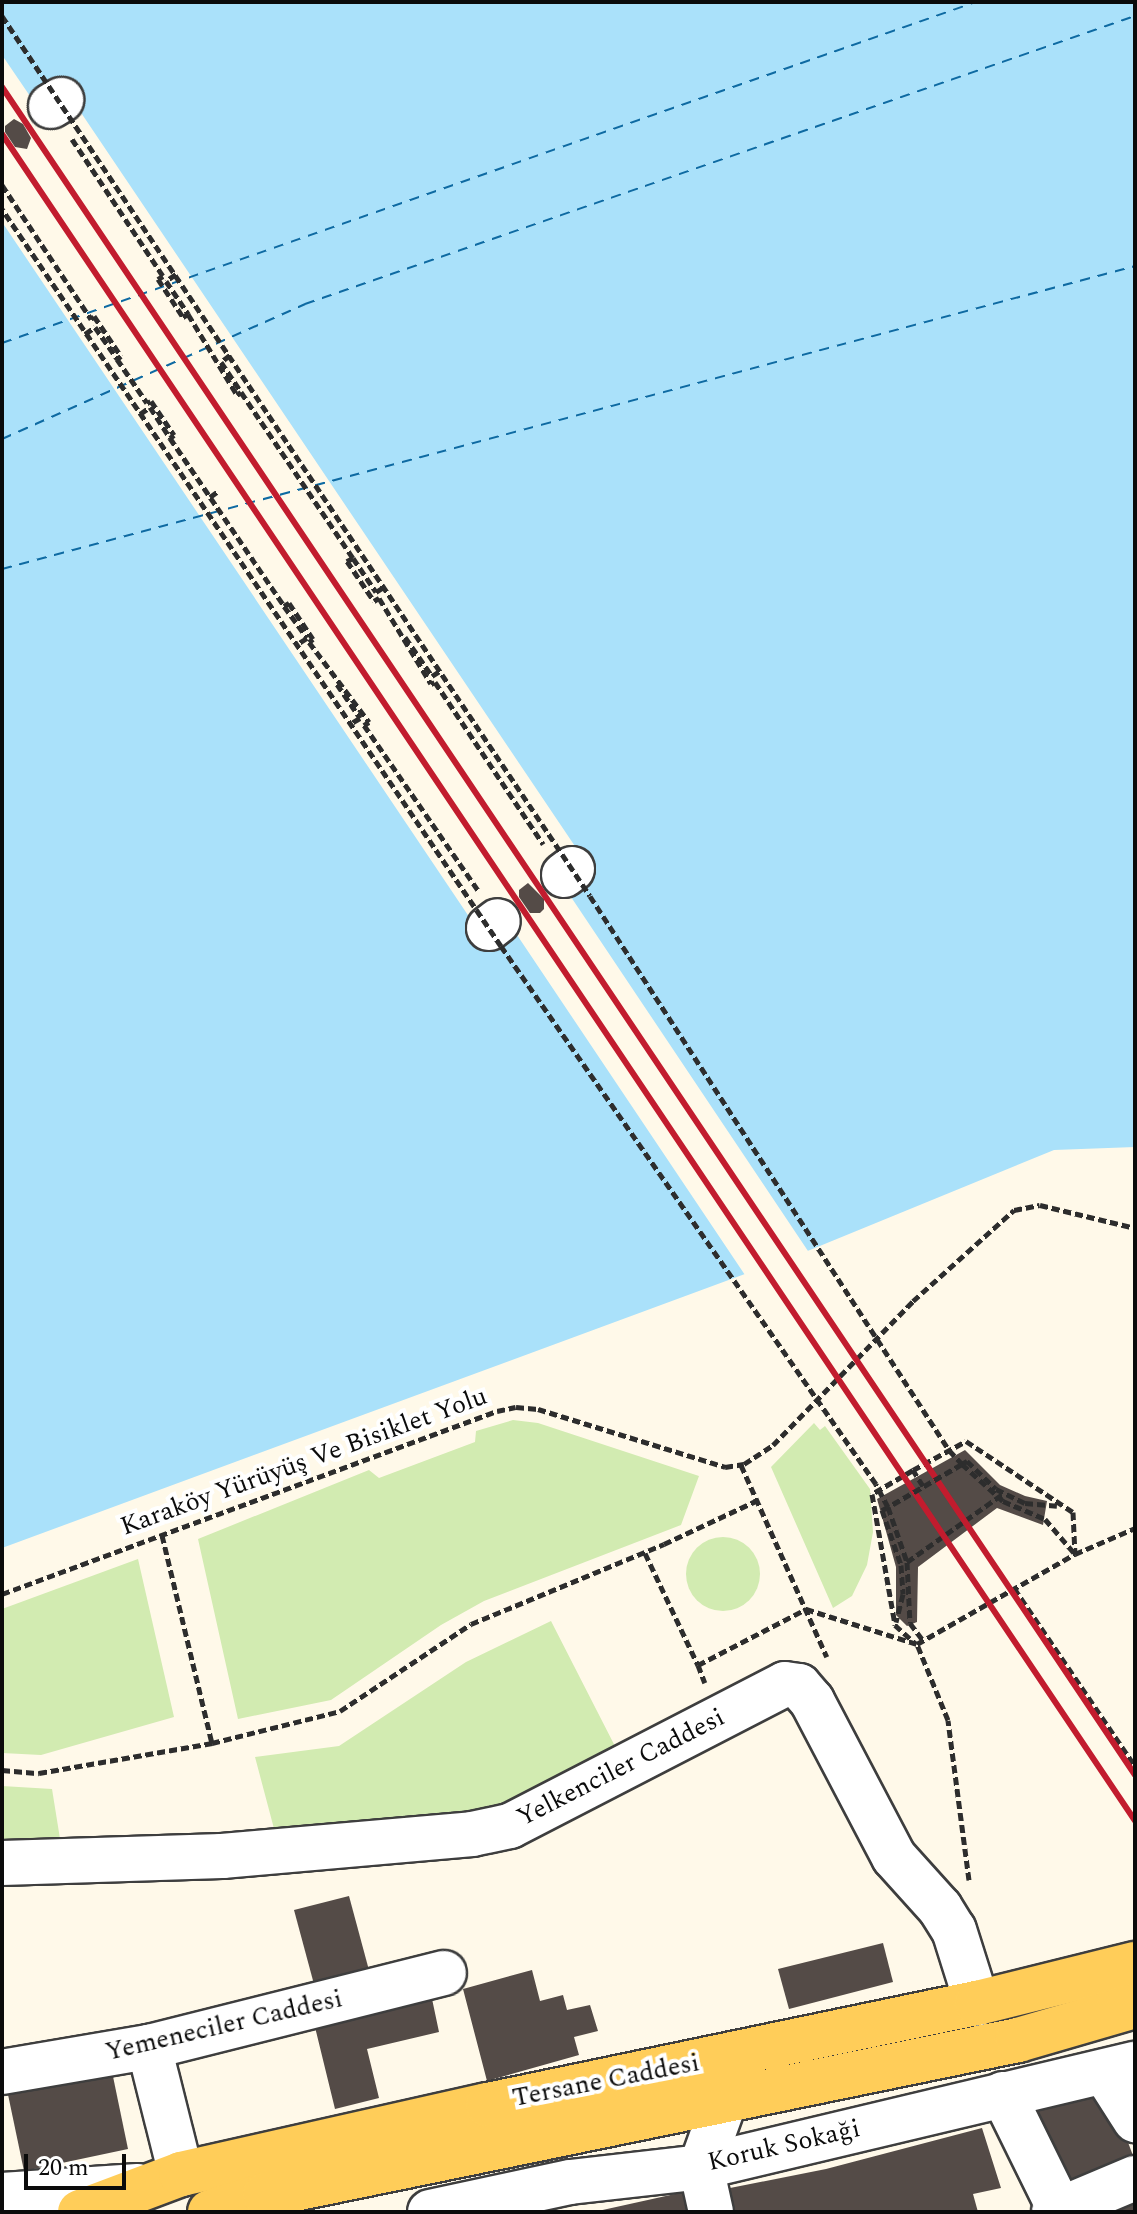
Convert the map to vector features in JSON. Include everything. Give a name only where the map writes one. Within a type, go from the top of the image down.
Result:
[{"type":"main road","name":"Tersane Caddesi","points":[[80,2212],[162,2180],[488,2105],[977,2003],[1135,1964]]},
{"type":"main road","name":"Tersane Caddesi","points":[[210,2212],[265,2195],[724,2103],[1018,2040],[1135,2006]]},
{"type":"street","name":"Yelkenciler Caddesi","points":[[2,1863],[222,1856],[472,1834],[510,1826],[785,1684],[799,1686],[812,1701],[894,1857],[940,1908],[954,1930],[977,2003]]},
{"type":"street","name":"Yemeneciler Caddesi","points":[[2,2072],[149,2047],[444,1973]]},
{"type":"street","points":[[2,2195],[162,2180],[149,2047]]},
{"type":"street","points":[[1120,2068],[1135,2120]]},
{"type":"street","name":"Koruk Sokaği","points":[[430,2212],[540,2200],[701,2167],[1120,2068]]},
{"type":"street","points":[[1003,2094],[1058,2212],[1135,2178]]},
{"type":"street","points":[[711,2212],[701,2167],[724,2103]]},
{"type":"path","points":[[2,16],[163,276],[158,279],[183,317],[188,314]]},
{"type":"path","points":[[56,103],[176,274],[440,671],[568,872],[949,1450],[1000,1499],[1045,1519],[1075,1554]]},
{"type":"path","points":[[2,185],[91,319],[94,316],[121,356],[117,359]]},
{"type":"path","points":[[2,209],[350,724],[494,924]]},
{"type":"path","points":[[176,274],[166,281],[237,395],[241,392]]},
{"type":"path","points":[[85,334],[95,327],[147,403],[151,401],[159,412],[174,435],[170,438]]},
{"type":"path","points":[[230,355],[221,362],[376,592],[384,587]]},
{"type":"path","points":[[140,414],[150,407],[307,638],[296,645]]},
{"type":"path","points":[[275,455],[281,451]]},
{"type":"path","points":[[210,497],[217,492]]},
{"type":"path","points":[[353,558],[347,561],[374,601],[379,598],[432,676],[440,671]]},
{"type":"path","points":[[284,606],[289,603],[313,639],[309,642],[360,718],[350,724]]},
{"type":"path","points":[[405,637],[402,639],[431,684],[435,682],[568,872]]},
{"type":"path","points":[[337,684],[341,681],[369,722],[364,725],[494,924],[876,1484],[905,1550],[903,1594],[895,1625]]},
{"type":"path","name":"Karaköy Yürüyüş Ve Bisiklet Yolu","points":[[2,1594],[497,1411],[516,1407],[538,1409],[725,1467],[744,1464],[773,1445],[820,1393],[913,1301],[1014,1210],[1040,1205],[1135,1228]]},
{"type":"path","points":[[920,1642],[895,1625],[872,1494],[913,1470],[966,1441],[1073,1512],[1075,1554]]},
{"type":"path","points":[[969,1887],[948,1720],[910,1623],[910,1572],[882,1510],[967,1461],[1004,1493],[1025,1503],[1059,1505]]},
{"type":"path","points":[[913,1470],[923,1486]]},
{"type":"path","points":[[904,1563],[1000,1499],[1004,1493]]},
{"type":"path","points":[[2,1770],[39,1773],[212,1743],[340,1711],[471,1624],[645,1553],[758,1500]]},
{"type":"path","points":[[645,1553],[698,1665],[806,1609],[920,1642],[1075,1554],[1135,1528]]},
{"type":"path","points":[[162,1535],[212,1743]]},
{"type":"path","points":[[1014,1588],[1135,1766]]},
{"type":"green space","points":[[513,1420],[538,1423],[699,1476],[681,1525],[484,1601],[441,1625],[331,1700],[238,1719],[198,1539],[369,1470],[379,1478],[475,1442],[476,1431]]},
{"type":"green space","points":[[814,1423],[820,1430],[825,1426],[870,1489],[873,1532],[867,1565],[852,1596],[833,1608],[771,1467]]},
{"type":"green space","points":[[723,1537],[744,1543],[754,1553],[760,1574],[754,1595],[744,1605],[723,1611],[702,1605],[692,1595],[686,1574],[692,1553],[702,1543]]},
{"type":"green space","points":[[138,1559],[174,1717],[41,1755],[2,1753],[2,1609]]},
{"type":"green space","points":[[551,1621],[620,1756],[497,1825],[277,1840],[255,1757],[339,1746],[466,1662]]},
{"type":"green space","points":[[2,1786],[52,1789],[61,1845],[2,1848]]},
{"type":"water","points":[[2,2],[1135,2],[1135,1147],[1054,1150],[810,1250],[2,1548]]},
{"type":"pier","points":[[2,55],[32,99],[59,80],[593,873],[567,891],[810,1254],[747,1278],[513,929],[488,945],[2,222]]},
{"type":"building","points":[[14,119],[23,124],[31,138],[27,149],[15,147],[5,132],[5,126]]},
{"type":"building","points":[[528,883],[544,899],[544,909],[540,913],[530,913],[519,897],[519,890]]},
{"type":"building","points":[[965,1450],[1000,1485],[1047,1501],[1043,1525],[997,1508],[918,1567],[917,1622],[907,1626],[896,1615],[896,1567],[877,1499]]},
{"type":"building","points":[[349,1896],[370,1974],[315,1988],[294,1910]]},
{"type":"building","points":[[883,1943],[893,1982],[789,2009],[778,1969]]},
{"type":"building","points":[[532,1970],[540,2001],[563,1995],[567,2010],[590,2005],[598,2031],[574,2037],[579,2055],[487,2081],[463,1989]]},
{"type":"building","points":[[431,1994],[439,2032],[367,2049],[379,2098],[335,2109],[314,2023]]},
{"type":"building","points":[[110,2062],[128,2149],[24,2171],[6,2085]]},
{"type":"building","points":[[1107,2086],[1135,2161],[1068,2196],[1036,2112]]},
{"type":"building","points":[[982,2128],[1001,2188],[973,2194],[978,2212],[729,2212],[725,2189],[826,2169]]},
{"type":"building","points":[[1135,2191],[1135,2212],[1090,2212]]},
{"type":"building","points":[[684,2192],[688,2212],[598,2212],[598,2211]]},
{"type":"ferry route","points":[[2,343],[976,2]]},
{"type":"ferry route","points":[[2,439],[305,304],[1135,16]]},
{"type":"ferry route","points":[[2,569],[1135,266]]},
{"type":"railway","points":[[2,87],[1135,1775]]},
{"type":"railway","points":[[2,134],[1135,1821]]}]
